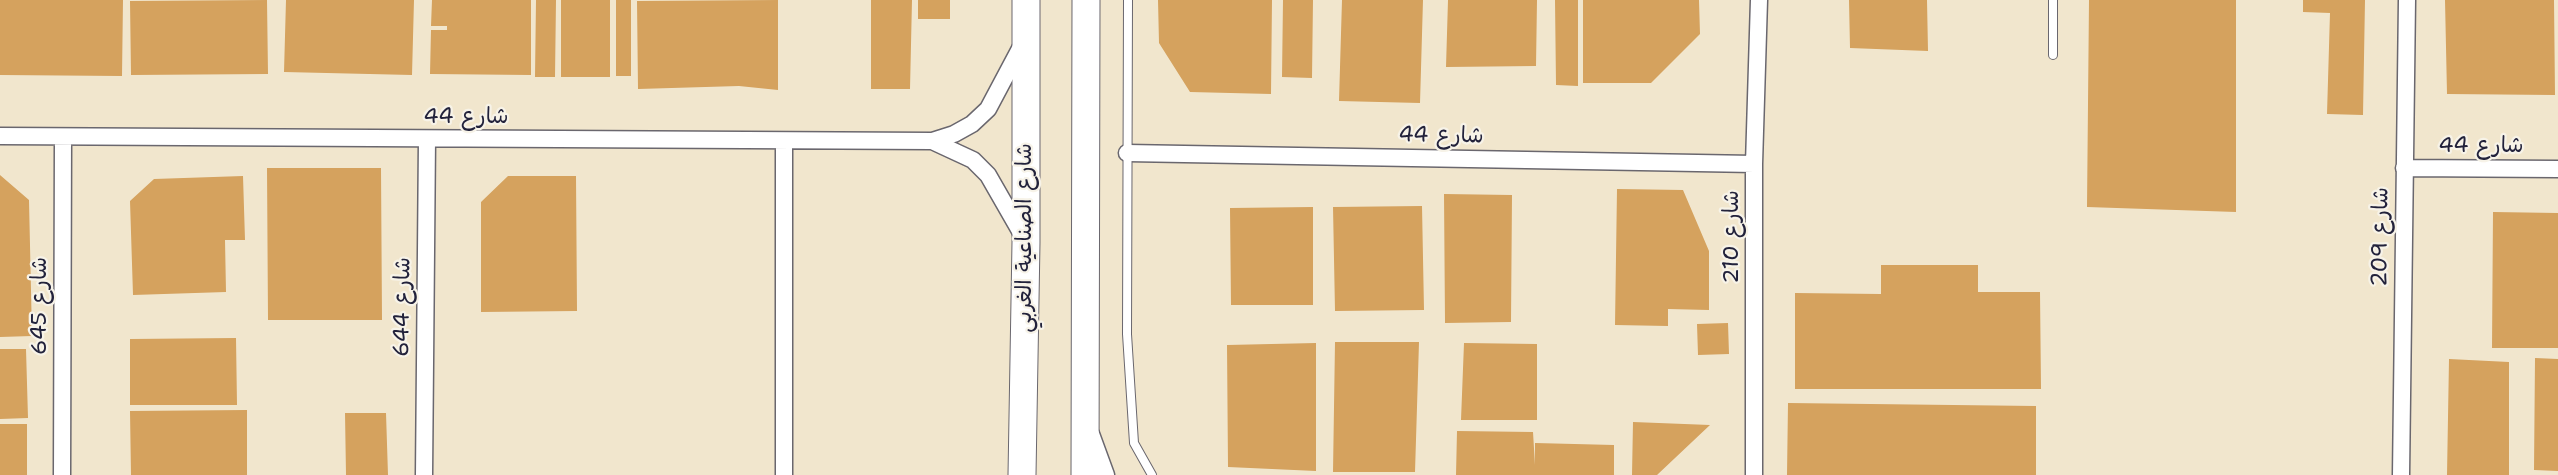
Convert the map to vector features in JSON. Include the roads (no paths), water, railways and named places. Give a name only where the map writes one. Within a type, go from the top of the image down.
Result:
[{"type":"main road","name":"شارع الصناعية الغربي","points":[[1022,475],[1026,242],[1026,0]]},
{"type":"main road","points":[[1085,475],[1086,0]]},
{"type":"street","name":"شارع 210","points":[[1754,475],[1754,164],[1758,0]]},
{"type":"street","name":"شارع 209","points":[[2401,475],[2406,0]]},
{"type":"street","name":"شارع 44","points":[[0,136],[932,141],[954,134],[972,124],[988,109],[1026,38]]},
{"type":"street","name":"شارع 645","points":[[62,475],[63,138]]},
{"type":"street","name":"شارع 644","points":[[424,475],[427,139]]},
{"type":"street","points":[[784,141],[784,475]]},
{"type":"street","name":"شارع 44","points":[[932,141],[973,160],[988,175],[1026,242]]},
{"type":"street","name":"شارع 44","points":[[1126,153],[1754,164]]},
{"type":"street","name":"شارع 44","points":[[2404,168],[2558,169]]},
{"type":"street","points":[[1084,417],[1106,475]]},
{"type":"lane","points":[[1128,0],[1127,334],[1134,443],[1152,475]]},
{"type":"lane","points":[[2053,0],[2053,55]]}]
